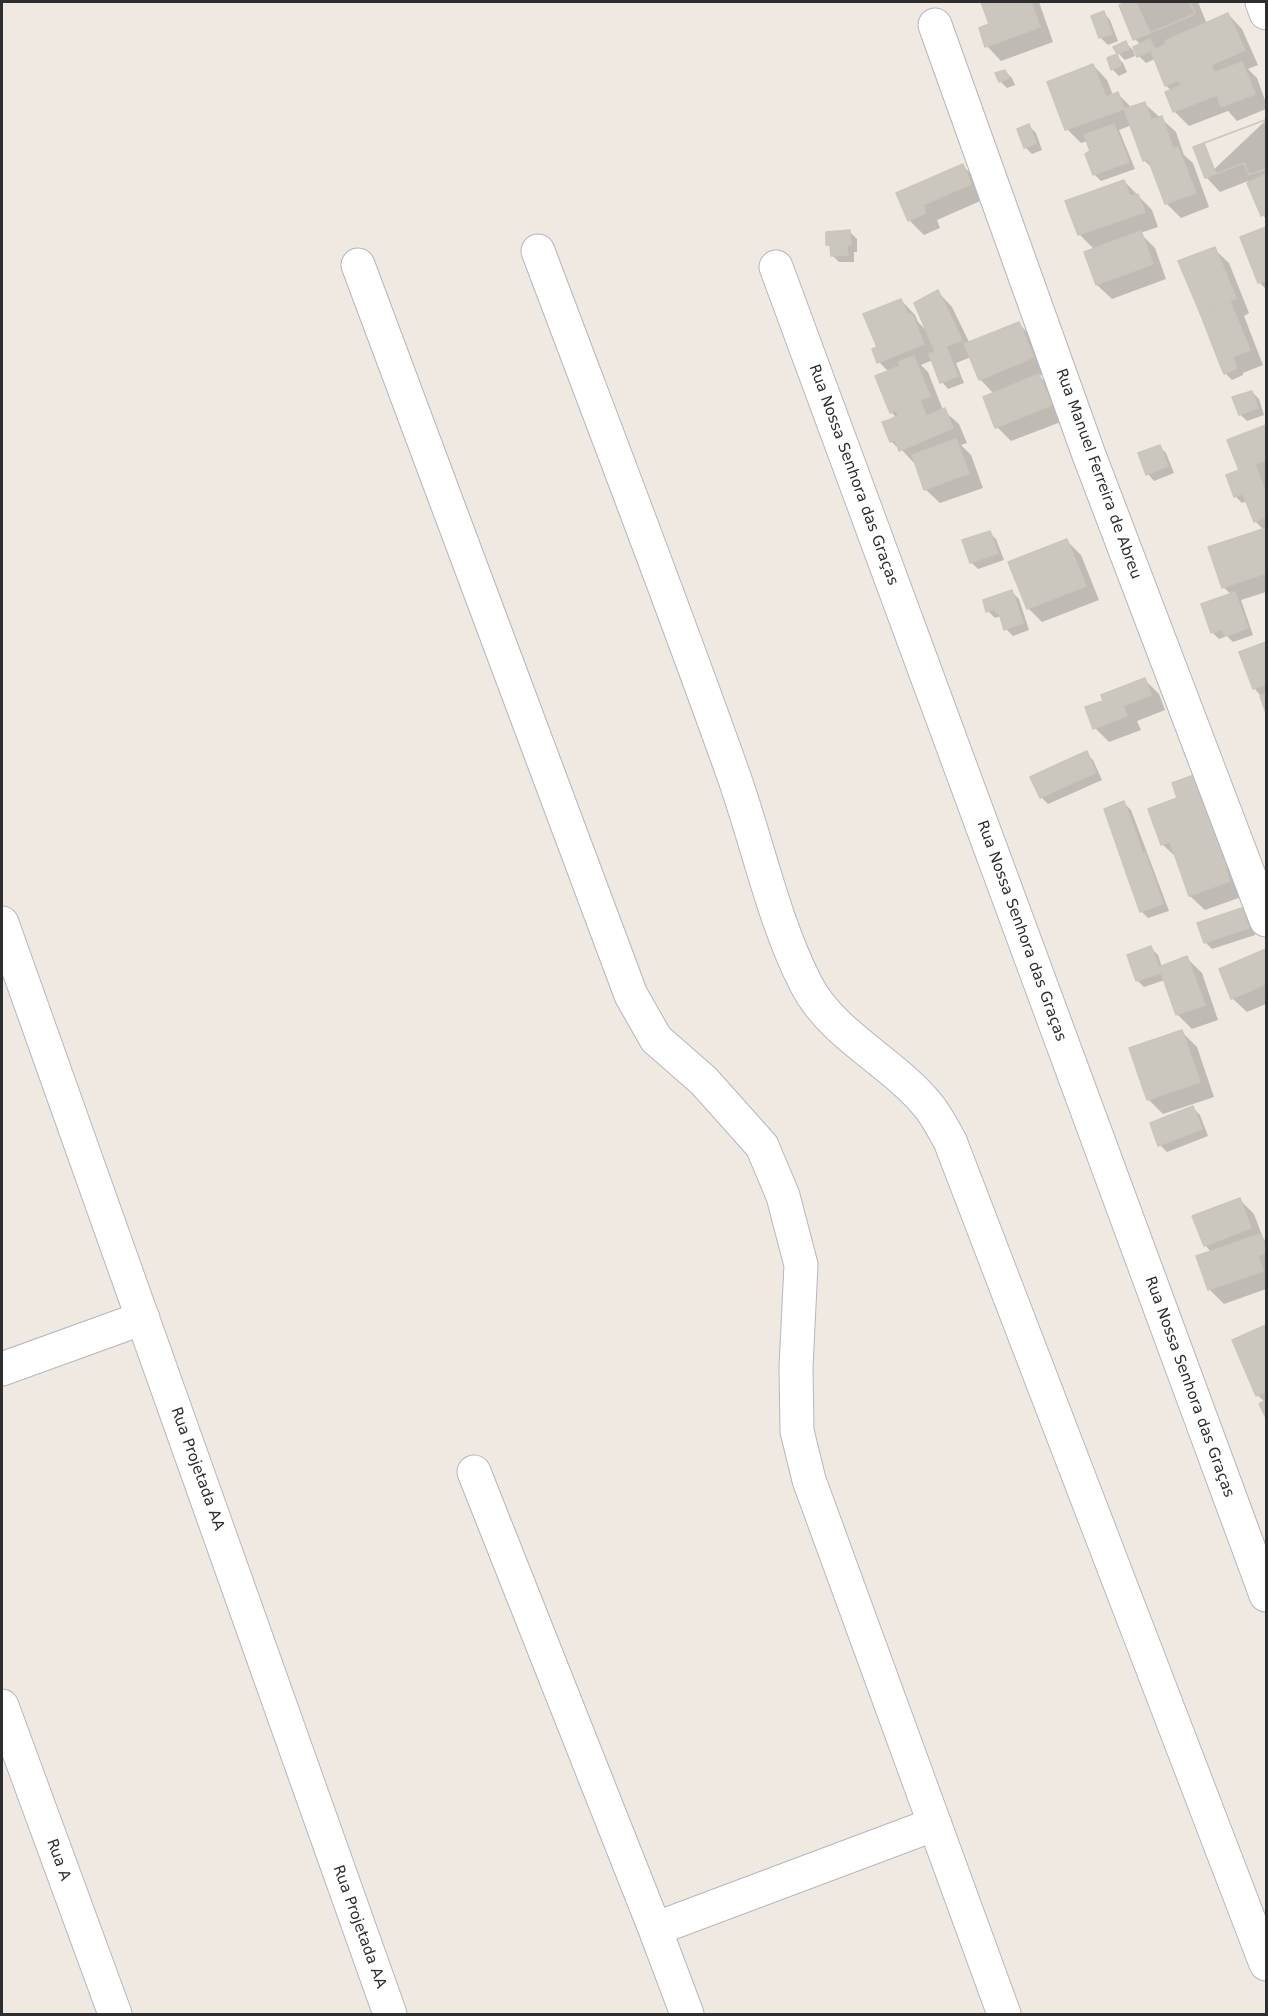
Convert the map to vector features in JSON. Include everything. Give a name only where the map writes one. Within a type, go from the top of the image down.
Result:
[{"type":"street","points":[[1262,2],[1266,13]]},
{"type":"street","name":"Rua Manuel Ferreira de Abreu","points":[[935,25],[1089,455],[1266,920]]},
{"type":"street","points":[[538,250],[733,773],[788,943],[807,986],[827,1015],[900,1077],[927,1104],[950,1141],[1266,1964]]},
{"type":"street","points":[[357,265],[631,995],[656,1039],[704,1081],[762,1146],[783,1196],[801,1265],[796,1367],[797,1431],[809,1480],[1004,2014]]},
{"type":"street","name":"Rua Nossa Senhora das Graças","points":[[776,267],[1266,1595]]},
{"type":"street","name":"Rua Projetada AA","points":[[2,923],[390,2014]]},
{"type":"street","points":[[2,1369],[143,1318]]},
{"type":"street","points":[[474,1472],[687,2014]]},
{"type":"street","name":"Rua A","points":[[2,1706],[115,2014]]},
{"type":"street","points":[[655,1929],[935,1824]]},
{"type":"building","points":[[981,2],[1031,2],[1040,27],[985,47],[979,28],[989,24]]},
{"type":"building","points":[[1127,2],[1190,2],[1195,14],[1133,40],[1119,5]]},
{"type":"building","points":[[1136,2],[1190,2],[1195,14],[1150,33]]},
{"type":"building","points":[[1104,11],[1112,34],[1099,38],[1091,16]]},
{"type":"building","points":[[1228,13],[1245,50],[1211,65],[1215,73],[1181,86],[1179,80],[1165,86],[1151,51],[1166,44],[1165,41]]},
{"type":"building","points":[[1150,39],[1155,49],[1137,57],[1133,47]]},
{"type":"building","points":[[1126,41],[1129,49],[1117,54],[1113,47]]},
{"type":"building","points":[[1117,54],[1121,65],[1111,70],[1107,58]]},
{"type":"building","points":[[1242,62],[1255,94],[1221,107],[1217,95],[1173,112],[1165,92]]},
{"type":"building","points":[[1093,64],[1106,97],[1118,92],[1124,109],[1065,130],[1047,82]]},
{"type":"building","points":[[1005,70],[1009,78],[999,82],[995,73]]},
{"type":"building","points":[[1145,102],[1151,120],[1162,116],[1173,149],[1143,161],[1124,109]]},
{"type":"building","points":[[1265,120],[1266,169],[1249,175],[1244,163],[1216,174],[1204,143]]},
{"type":"building","points":[[1265,120],[1266,169],[1249,175],[1244,163],[1205,178],[1193,147]]},
{"type":"building","points":[[1029,124],[1036,143],[1024,148],[1017,129]]},
{"type":"building","points":[[1114,124],[1129,162],[1093,175],[1085,154],[1090,151],[1084,135]]},
{"type":"building","points":[[1178,147],[1196,193],[1165,204],[1148,159]]},
{"type":"building","points":[[963,164],[971,184],[923,205],[926,213],[908,221],[896,193]]},
{"type":"building","points":[[1266,174],[1266,213],[1261,216],[1247,183]]},
{"type":"building","points":[[1124,180],[1130,196],[1138,194],[1145,212],[1078,235],[1065,201]]},
{"type":"building","points":[[1266,227],[1266,280],[1258,283],[1240,237]]},
{"type":"building","points":[[850,230],[851,245],[847,246],[848,255],[831,256],[830,245],[826,245],[826,232]]},
{"type":"building","points":[[1141,231],[1153,264],[1096,285],[1084,252]]},
{"type":"building","points":[[1215,247],[1236,298],[1200,313],[1178,261]]},
{"type":"building","points":[[938,290],[962,340],[935,351],[914,303]]},
{"type":"building","points":[[901,299],[908,315],[912,314],[924,344],[877,363],[872,349],[877,347],[863,314]]},
{"type":"building","points":[[1230,301],[1250,350],[1219,362],[1200,313]]},
{"type":"building","points":[[1019,322],[1034,357],[979,380],[964,344]]},
{"type":"building","points":[[946,347],[958,376],[940,383],[929,354]]},
{"type":"building","points":[[914,356],[930,396],[890,413],[875,376],[900,366],[898,362]]},
{"type":"building","points":[[1233,357],[1237,368],[1224,374],[1219,362]]},
{"type":"building","points":[[1039,374],[1052,405],[995,428],[983,397]]},
{"type":"building","points":[[1252,391],[1258,408],[1239,415],[1232,397]]},
{"type":"building","points":[[920,400],[926,416],[945,408],[953,428],[899,451],[889,420],[899,415],[896,410]]},
{"type":"building","points":[[889,420],[894,440],[890,442],[882,422]]},
{"type":"building","points":[[1266,425],[1266,460],[1239,470],[1227,440]]},
{"type":"building","points":[[956,439],[969,473],[924,490],[912,455]]},
{"type":"building","points":[[1160,445],[1168,466],[1146,475],[1138,453]]},
{"type":"building","points":[[1255,464],[1266,493],[1266,517],[1254,522],[1243,494],[1234,497],[1226,475]]},
{"type":"building","points":[[1266,528],[1266,573],[1222,588],[1208,547]]},
{"type":"building","points":[[990,531],[998,553],[970,563],[962,540]]},
{"type":"building","points":[[1067,539],[1086,586],[1027,609],[1008,562]]},
{"type":"building","points":[[1012,590],[1023,623],[1004,630],[999,613],[996,613],[995,609],[986,612],[983,600]]},
{"type":"building","points":[[1235,592],[1248,628],[1225,636],[1222,629],[1211,633],[1201,604]]},
{"type":"building","points":[[1266,642],[1266,684],[1253,689],[1239,652]]},
{"type":"building","points":[[1145,678],[1151,695],[1123,706],[1127,716],[1093,729],[1085,707],[1103,701],[1101,695]]},
{"type":"building","points":[[1266,693],[1266,713],[1260,696]]},
{"type":"building","points":[[1087,751],[1096,773],[1079,780],[1069,759]]},
{"type":"building","points":[[1069,759],[1079,780],[1040,798],[1030,777]]},
{"type":"building","points":[[1205,771],[1224,821],[1161,845],[1148,809],[1177,798],[1172,783]]},
{"type":"building","points":[[1124,801],[1143,854],[1122,861],[1104,809]]},
{"type":"building","points":[[1219,823],[1234,864],[1225,868],[1230,881],[1189,896],[1170,842]]},
{"type":"building","points":[[1145,853],[1163,904],[1140,912],[1122,861]]},
{"type":"building","points":[[1242,908],[1249,928],[1204,943],[1197,923]]},
{"type":"building","points":[[1151,946],[1161,973],[1136,981],[1127,955]]},
{"type":"building","points":[[1266,949],[1266,984],[1231,999],[1219,969]]},
{"type":"building","points":[[1187,956],[1205,1005],[1176,1015],[1159,967]]},
{"type":"building","points":[[1182,1030],[1200,1082],[1147,1100],[1129,1048]]},
{"type":"building","points":[[1193,1106],[1202,1129],[1158,1146],[1150,1123]]},
{"type":"building","points":[[1240,1198],[1251,1228],[1204,1246],[1192,1216]]},
{"type":"building","points":[[1261,1234],[1266,1252],[1258,1256],[1263,1271],[1208,1290],[1196,1256]]},
{"type":"building","points":[[1266,1325],[1266,1391],[1256,1396],[1232,1340]]},
{"type":"building","points":[[1266,1400],[1266,1418],[1259,1404]]}]
